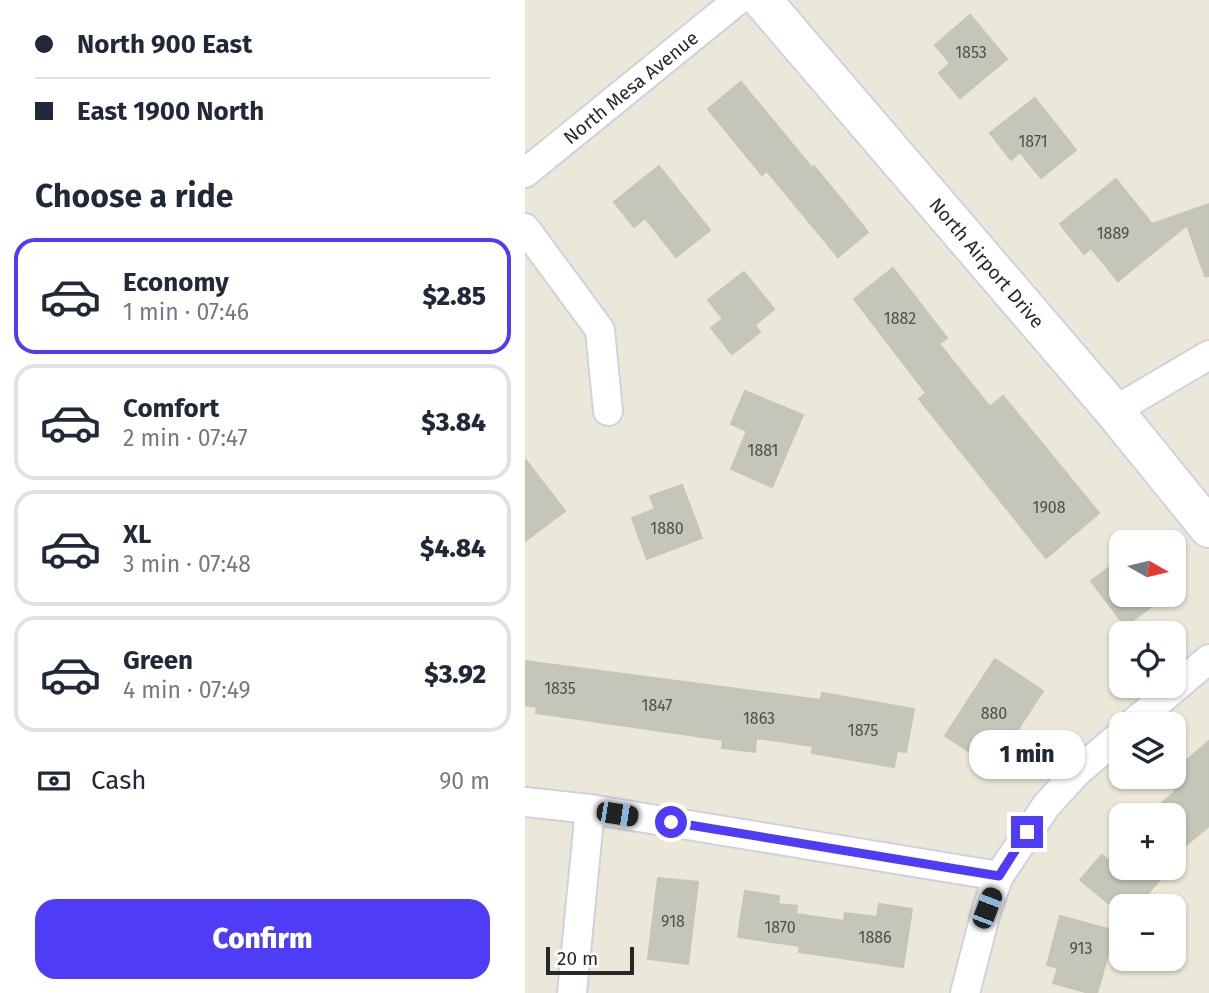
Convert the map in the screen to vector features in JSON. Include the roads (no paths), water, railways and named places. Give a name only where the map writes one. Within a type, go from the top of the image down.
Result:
[{"type":"street","name":"North Mesa Avenue","points":[[525,173],[739,0]]},
{"type":"street","name":"North Airport Drive","points":[[762,0],[1114,411],[1209,527]]},
{"type":"street","points":[[525,228],[600,330],[608,411]]},
{"type":"street","points":[[1114,411],[1209,355]]},
{"type":"street","points":[[1146,712],[1209,659]]},
{"type":"street","points":[[965,993],[987,908],[999,876],[1046,806],[1077,772],[1109,745]]},
{"type":"street","points":[[525,802],[590,809],[999,876]]},
{"type":"street","points":[[572,993],[590,809]]}]
